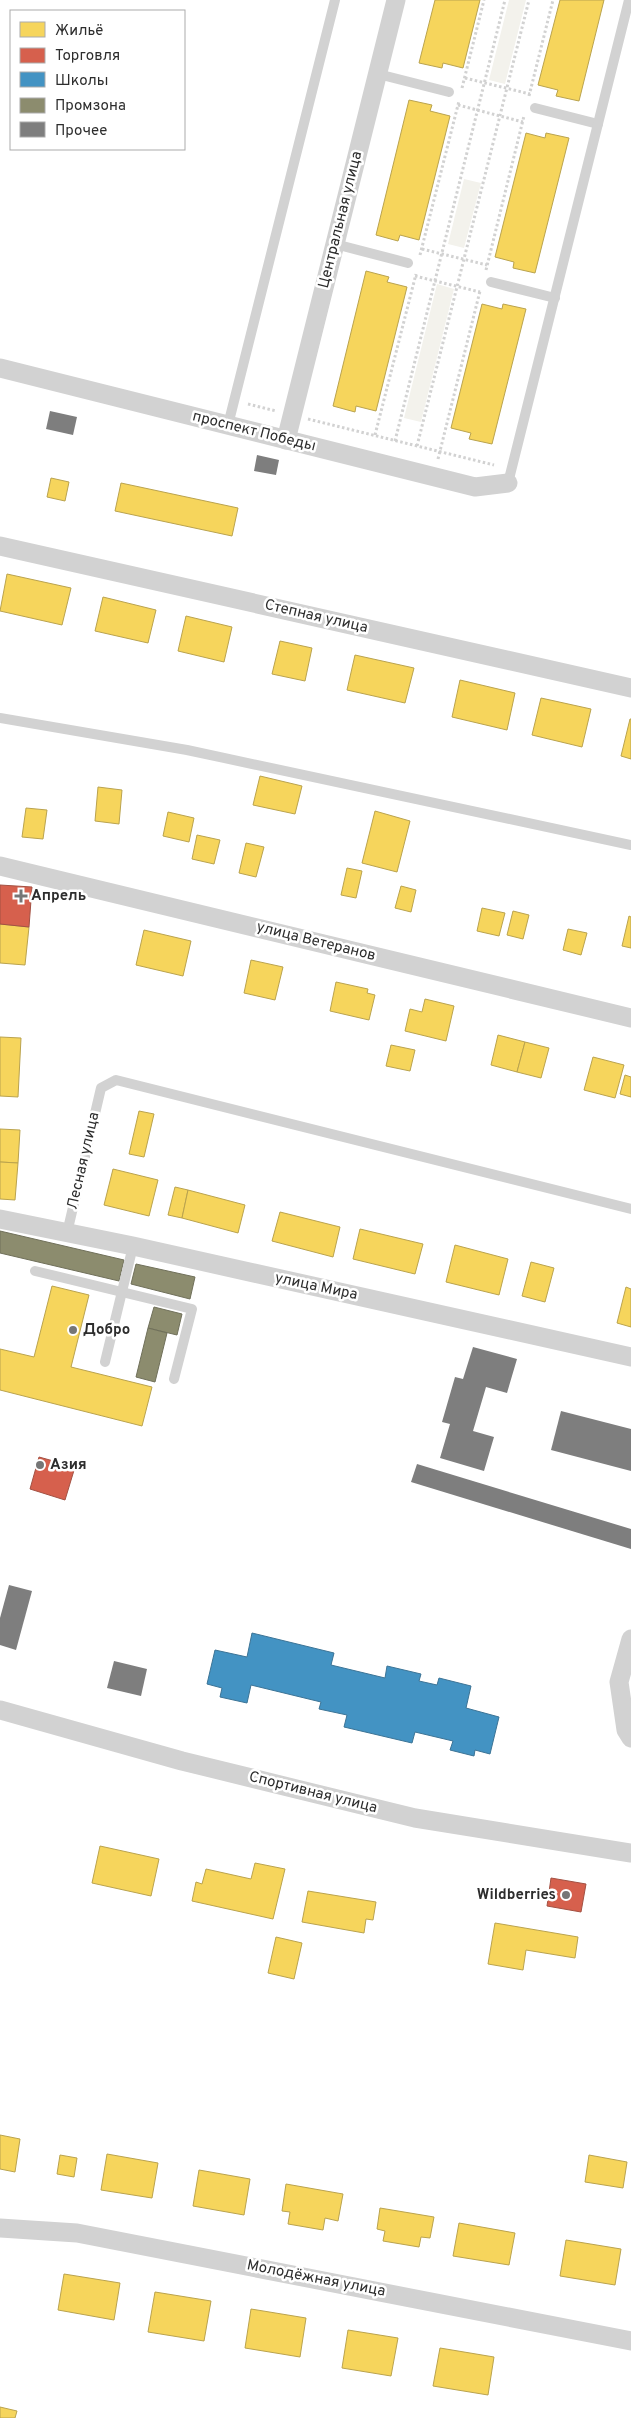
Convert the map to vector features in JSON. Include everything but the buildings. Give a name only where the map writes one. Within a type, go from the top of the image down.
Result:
[{"type":"street","name":"Центральная улица","points":[[286,440],[396,0]]},
{"type":"street","name":"проспект Победы","points":[[0,368],[475,487],[510,476]]},
{"type":"street","name":"Степная улица","points":[[0,546],[631,688]]},
{"type":"street","name":"улица Ветеранов","points":[[0,866],[631,1018]]},
{"type":"street","name":"улица Мира","points":[[0,1220],[133,1246],[631,1357]]},
{"type":"street","points":[[631,1640],[619,1682],[626,1730],[631,1738]]},
{"type":"street","name":"Спортивная улица","points":[[0,1710],[182,1760],[415,1818],[631,1853]]},
{"type":"street","name":"Молодёжная улица","points":[[0,2228],[77,2233],[631,2341]]},
{"type":"lane","points":[[228,425],[335,0]]},
{"type":"lane","points":[[510,476],[629,0]]},
{"type":"lane","points":[[378,74],[449,92]]},
{"type":"lane","points":[[532,104],[598,124]]},
{"type":"lane","points":[[335,244],[408,263]]},
{"type":"lane","points":[[487,284],[555,298]]},
{"type":"lane","points":[[0,718],[187,750],[631,845]]},
{"type":"lane","name":"Лесная улица","points":[[67,1233],[102,1088],[116,1080],[631,1209]]},
{"type":"lane","points":[[105,1362],[133,1246]]},
{"type":"lane","points":[[35,1271],[192,1309],[174,1379]]},
{"type":"path","points":[[420,257],[484,0]]},
{"type":"path","points":[[395,440],[506,0]]},
{"type":"path","points":[[418,446],[529,0]]},
{"type":"path","points":[[532,104],[530,94],[553,0]]},
{"type":"path","points":[[465,78],[530,94]]},
{"type":"path","points":[[458,106],[523,122]]},
{"type":"path","points":[[485,273],[525,114]]},
{"type":"path","points":[[422,249],[487,265]]},
{"type":"path","points":[[375,436],[416,271]]},
{"type":"path","points":[[415,276],[480,292]]},
{"type":"path","points":[[434,477],[480,292],[487,284]]},
{"type":"path","points":[[234,400],[440,452],[510,476]]},
{"type":"shaded area","points":[[509,0],[526,0],[505,84],[489,80]]},
{"type":"shaded area","points":[[464,179],[481,183],[464,248],[448,244]]},
{"type":"shaded area","points":[[437,284],[454,289],[421,422],[404,418]]},
{"type":"place","name":"Апрель","points":[[21,896]]},
{"type":"place","name":"Добро","points":[[73,1330]]},
{"type":"place","name":"Азия","points":[[40,1465]]},
{"type":"place","name":"Wildberries","points":[[566,1895]]}]
